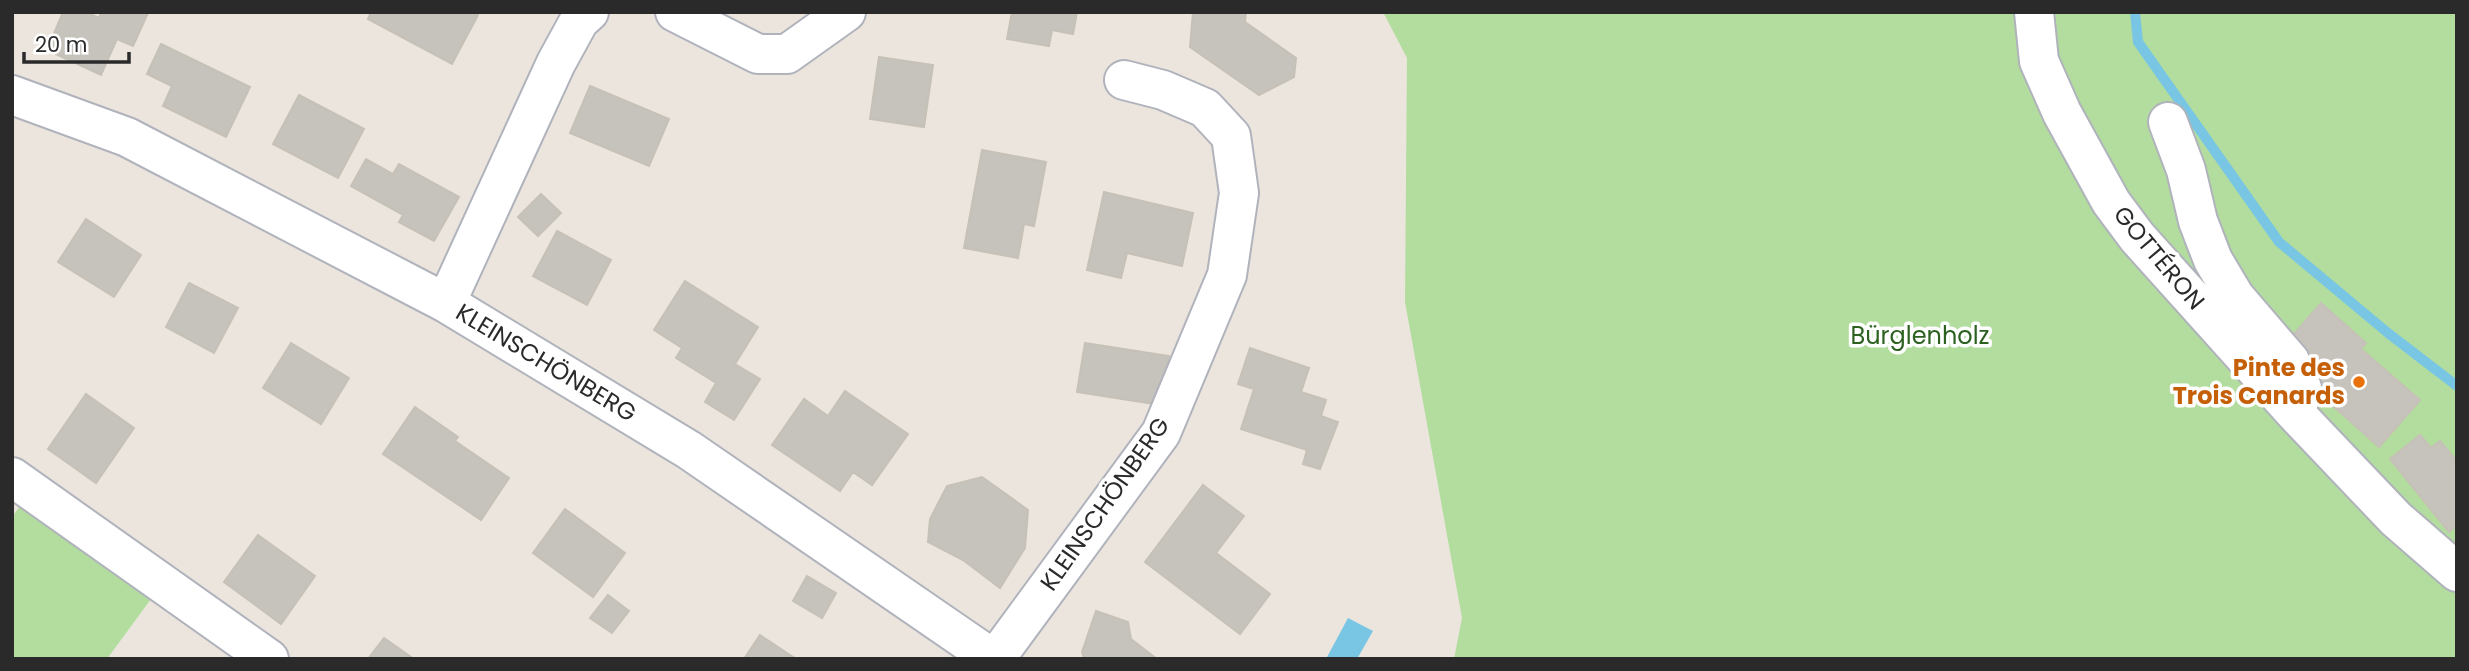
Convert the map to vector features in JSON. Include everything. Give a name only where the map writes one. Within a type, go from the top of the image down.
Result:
[{"type":"street","name":"KLEINSCHÖNBERG","points":[[446,303],[556,63],[579,21],[589,12]]},
{"type":"street","points":[[676,12],[758,54],[787,54],[846,12]]},
{"type":"street","name":"GOTTÉRON","points":[[2034,12],[2039,61],[2062,113],[2111,202],[2137,237],[2347,468],[2396,519],[2457,572]]},
{"type":"street","name":"KLEINSCHÖNBERG","points":[[12,95],[127,137],[446,303],[690,450],[994,659],[1161,433],[1227,275],[1239,193],[1231,136],[1205,108],[1163,90],[1124,80]]},
{"type":"street","points":[[2168,122],[2186,170],[2197,220],[2213,260],[2235,297],[2290,361],[2302,388],[2296,414]]},
{"type":"street","points":[[12,477],[269,659]]},
{"type":"green space","name":"Bürglenholz","points":[[1383,12],[2457,12],[2457,659],[1454,659],[1462,618],[1405,302],[1407,58]]},
{"type":"green space","points":[[20,506],[151,599],[107,659],[12,659],[12,517]]},
{"type":"water","points":[[1348,618],[1373,631],[1357,659],[1326,659]]},
{"type":"building","points":[[63,12],[86,12],[99,18],[101,12],[122,12],[128,15],[129,12],[148,13],[133,46],[117,39],[101,75],[47,50]]},
{"type":"building","points":[[371,12],[473,12],[478,15],[452,64],[368,19]]},
{"type":"building","points":[[1012,12],[1077,12],[1073,34],[1052,30],[1049,46],[1007,39]]},
{"type":"building","points":[[1193,12],[1246,12],[1245,22],[1296,58],[1294,77],[1259,95],[1190,47]]},
{"type":"building","points":[[161,44],[250,87],[226,137],[163,106],[172,86],[147,74]]},
{"type":"building","points":[[879,57],[933,65],[924,127],[870,119]]},
{"type":"building","points":[[590,86],[669,119],[649,166],[570,133]]},
{"type":"building","points":[[299,95],[364,129],[338,178],[273,144]]},
{"type":"building","points":[[982,150],[1046,162],[1034,226],[1024,224],[1018,258],[964,248]]},
{"type":"building","points":[[366,159],[393,174],[399,164],[459,197],[434,241],[399,222],[403,215],[351,186]]},
{"type":"building","points":[[1104,192],[1193,213],[1182,266],[1127,253],[1121,278],[1087,270]]},
{"type":"building","points":[[541,194],[561,213],[538,236],[518,217]]},
{"type":"building","points":[[86,219],[141,255],[114,297],[58,262]]},
{"type":"building","points":[[557,231],[611,260],[587,305],[533,276]]},
{"type":"building","points":[[685,281],[758,327],[735,364],[760,379],[734,420],[705,402],[716,383],[676,358],[682,348],[654,330]]},
{"type":"building","points":[[189,283],[238,308],[214,353],[166,327]]},
{"type":"building","name":"Pinte des Trois Canards","points":[[2321,303],[2366,343],[2361,349],[2420,400],[2379,447],[2314,389],[2327,374],[2288,341]]},
{"type":"building","points":[[291,343],[349,378],[321,424],[263,388]]},
{"type":"building","points":[[1085,343],[1169,356],[1161,405],[1077,392]]},
{"type":"building","points":[[1250,348],[1309,368],[1301,392],[1326,400],[1321,416],[1338,422],[1320,469],[1303,464],[1307,450],[1241,429],[1254,389],[1238,384]]},
{"type":"building","points":[[845,391],[908,434],[872,485],[853,472],[840,491],[772,445],[804,399],[828,416]]},
{"type":"building","points":[[86,394],[134,428],[96,483],[48,449]]},
{"type":"building","points":[[415,407],[458,437],[455,441],[509,478],[481,520],[383,454]]},
{"type":"building","points":[[2420,435],[2431,448],[2440,441],[2457,461],[2457,525],[2449,532],[2390,459]]},
{"type":"building","points":[[982,477],[1028,510],[1025,548],[1000,588],[963,560],[928,542],[930,519],[947,486]]},
{"type":"building","points":[[1203,485],[1244,516],[1216,553],[1270,594],[1240,634],[1145,562]]},
{"type":"building","points":[[565,509],[625,553],[593,597],[533,553]]},
{"type":"building","points":[[258,535],[315,576],[281,624],[224,582]]},
{"type":"building","points":[[807,576],[836,593],[822,618],[793,601]]},
{"type":"building","points":[[608,595],[629,611],[612,633],[590,618]]},
{"type":"building","points":[[1096,611],[1128,622],[1131,639],[1157,659],[1084,659],[1082,652]]},
{"type":"building","points":[[760,635],[796,659],[744,659]]},
{"type":"building","points":[[384,638],[414,659],[368,659]]},
{"type":"waterway","points":[[2135,12],[2138,42],[2279,242],[2388,333],[2457,386]]},
{"type":"place","name":"Pinte des Trois Canards","points":[[2359,382]]}]
